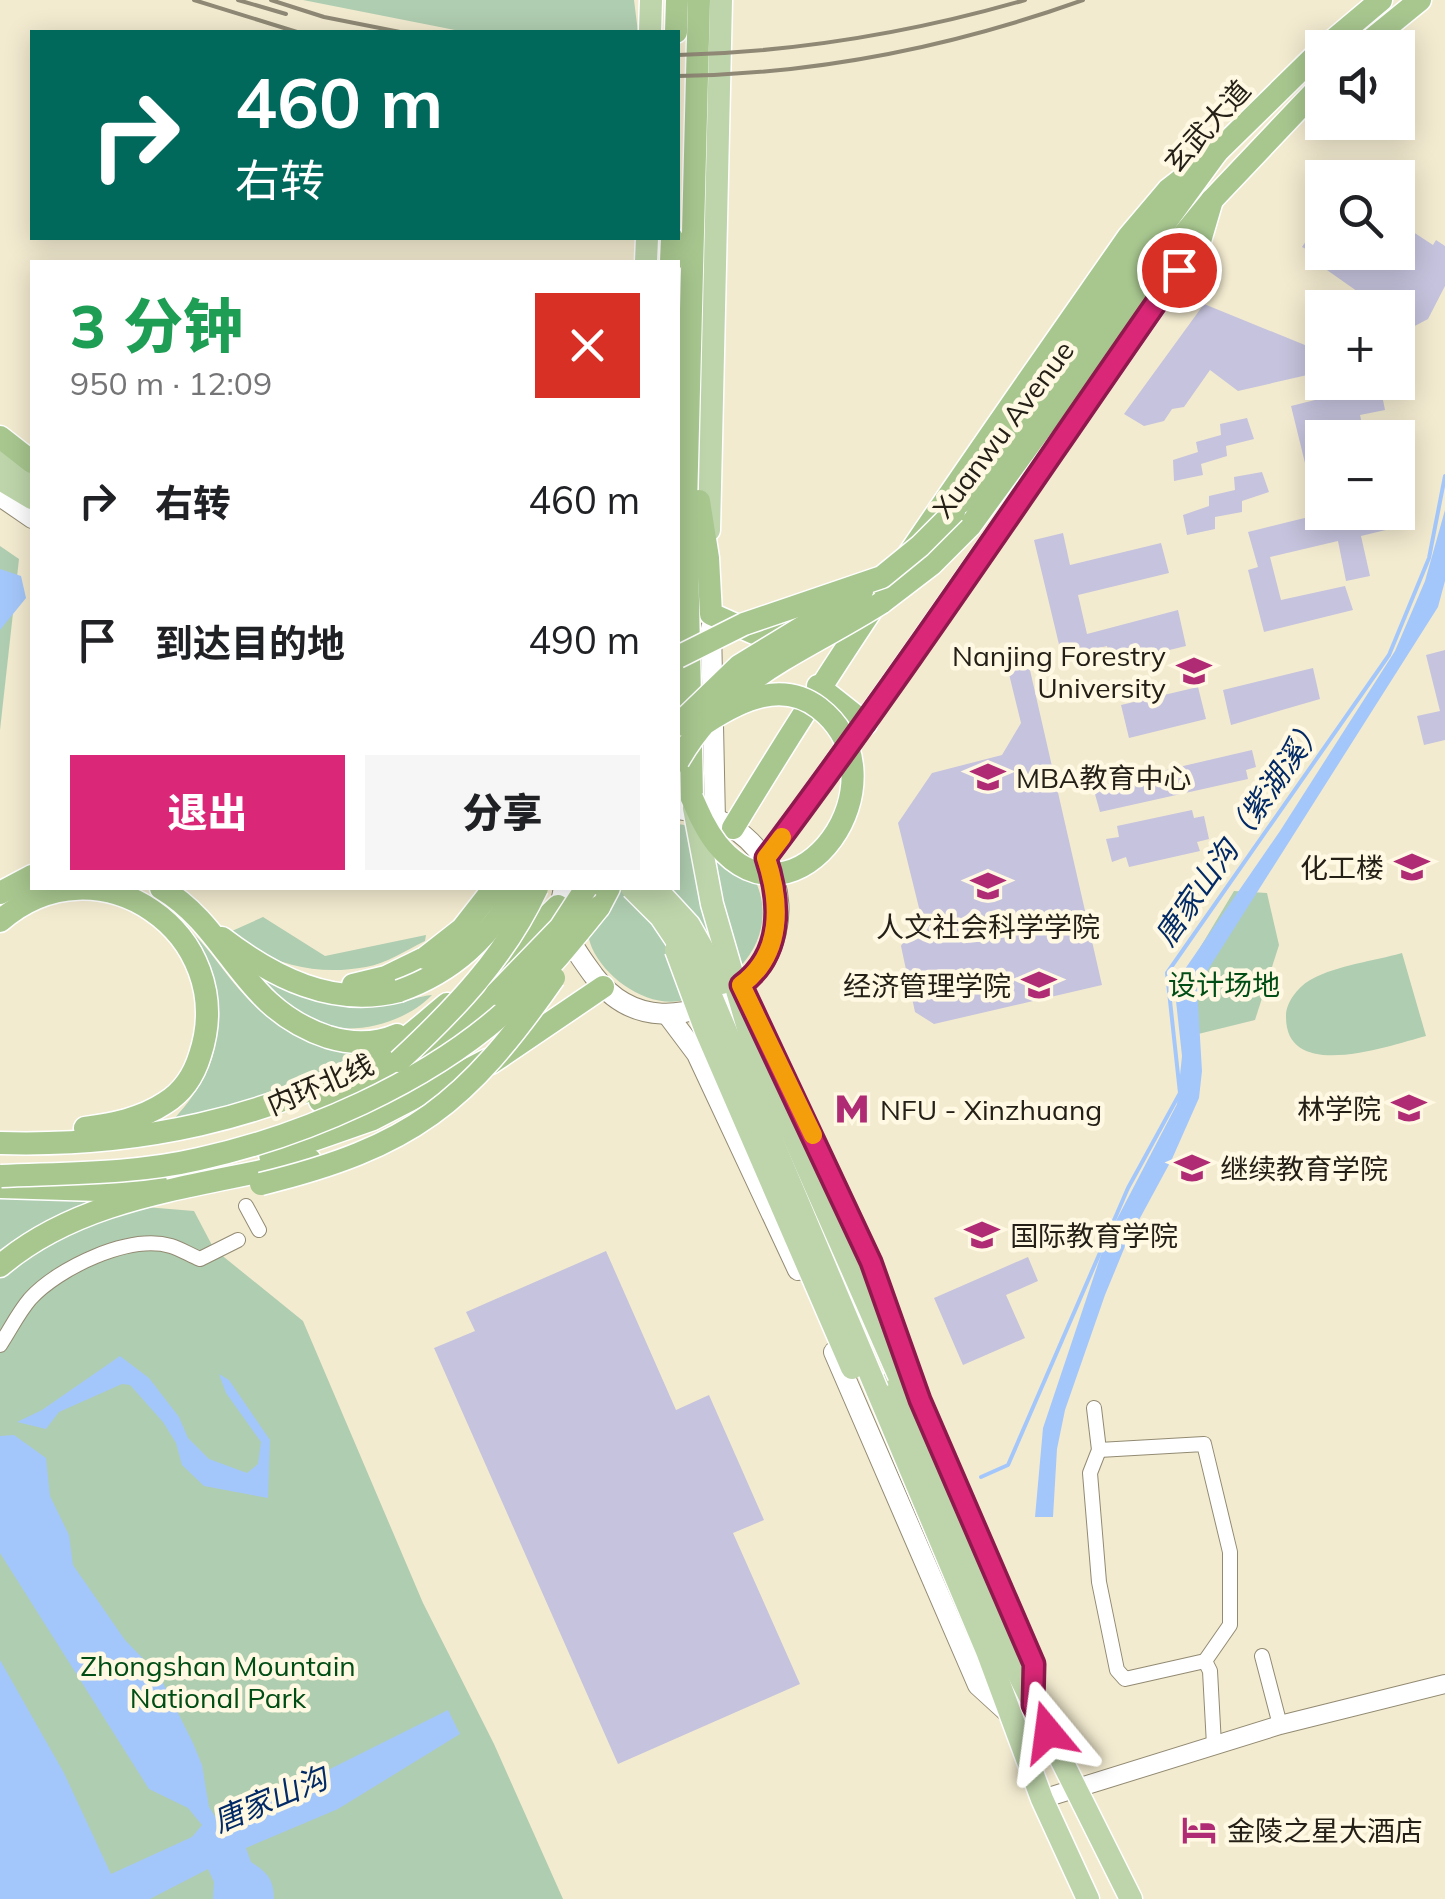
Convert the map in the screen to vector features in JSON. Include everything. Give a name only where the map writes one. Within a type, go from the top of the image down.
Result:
[{"type":"highway","points":[[676,30],[677,0]]},
{"type":"highway","points":[[699,0],[686,504],[685,804],[720,848],[740,864],[764,873],[780,873],[809,863],[828,848],[840,830],[852,790],[847,745],[828,717],[806,700],[788,694],[750,698],[707,722]]},
{"type":"highway","name":"玄武大道","points":[[1345,30],[1381,0]]},
{"type":"highway","points":[[1382,30],[1420,0]]},
{"type":"highway","name":"玄武大道","points":[[1156,253],[1217,152],[1305,66]]},
{"type":"highway","name":"玄武大道","points":[[1156,253],[1305,102]]},
{"type":"highway","points":[[724,824],[818,686],[882,582],[1130,236],[1168,190],[1217,152]]},
{"type":"highway","points":[[766,858],[866,724],[1014,504],[1200,241],[1212,200]]},
{"type":"highway","name":"Xuanwu Avenue","points":[[882,582],[954,512],[1156,253]]},
{"type":"highway","name":"Xuanwu Avenue","points":[[680,758],[707,722],[752,676],[881,603],[953,545],[1036,440],[1156,253]]},
{"type":"highway","points":[[692,298],[699,516],[708,558],[710,614],[754,633],[792,631],[825,620],[882,582]]},
{"type":"highway","points":[[0,434],[30,460]]},
{"type":"highway","points":[[680,656],[744,624],[882,582]]},
{"type":"highway","points":[[680,723],[739,666],[882,582]]},
{"type":"highway","points":[[818,686],[866,724]]},
{"type":"highway","points":[[0,893],[30,877]]},
{"type":"highway","points":[[0,921],[32,898],[60,890]]},
{"type":"highway","points":[[0,1142],[127,1120],[166,1103],[195,1070],[210,1009],[196,965],[175,931],[159,913],[122,894],[76,890]]},
{"type":"highway","points":[[163,890],[262,968],[299,983],[350,996],[437,975],[465,956],[500,918],[517,890]]},
{"type":"highway","points":[[0,1142],[53,1145],[132,1137],[232,1118],[324,1084],[388,1051],[483,978],[495,960],[497,945],[485,890]]},
{"type":"highway","points":[[393,984],[462,929],[492,890]]},
{"type":"highway","points":[[483,978],[536,890]]},
{"type":"highway","points":[[400,1061],[448,1031],[521,972],[560,928],[598,894]]},
{"type":"highway","points":[[138,1199],[194,1196],[261,1184],[367,1153],[434,1113],[490,1064],[553,980],[598,894]]},
{"type":"highway","name":"内环北线","points":[[0,1176],[122,1170],[198,1160],[296,1131],[358,1105],[440,1059],[504,1012],[555,962],[598,894]]},
{"type":"highway","points":[[400,1061],[561,897]]},
{"type":"highway","points":[[203,924],[263,999],[306,1029],[340,1040],[373,1042],[419,1025]]},
{"type":"highway","points":[[0,1266],[54,1227],[138,1199],[341,1151],[381,1133],[603,987]]},
{"type":"highway","points":[[0,1188],[98,1190],[149,1183],[280,1152],[373,1119],[524,1042]]},
{"type":"highway","name":"内环北线","points":[[0,1154],[37,1156],[147,1150],[262,1124],[330,1098],[400,1061]]},
{"type":"main road","points":[[650,30],[651,0]]},
{"type":"main road","points":[[708,558],[722,0]]},
{"type":"main road","points":[[0,460],[30,479]]},
{"type":"main road","points":[[0,479],[30,497]]},
{"type":"main road","points":[[710,614],[724,824]]},
{"type":"main road","points":[[561,897],[566,936],[603,987],[632,1006],[667,1014],[709,1008],[756,974],[768,957],[775,931],[777,890],[766,858],[724,824],[685,804]]},
{"type":"main road","points":[[685,804],[752,1042],[899,1376],[920,1400]]},
{"type":"main road","points":[[634,890],[670,928],[706,984],[1023,1711],[1042,1799],[1088,1899]]},
{"type":"main road","points":[[657,890],[688,925],[719,977],[1002,1662]]},
{"type":"main road","points":[[667,890],[677,953],[698,1013],[862,1392],[863,1416]]},
{"type":"main road","points":[[741,985],[871,1262],[920,1400],[1034,1664],[1023,1711]]},
{"type":"main road","points":[[667,1014],[697,1054],[863,1416],[978,1685],[1023,1711],[1076,1787],[1131,1899]]},
{"type":"street","points":[[0,434],[30,452]]},
{"type":"street","points":[[0,497],[30,518]]},
{"type":"street","points":[[246,1206],[258,1230]]},
{"type":"street","points":[[0,1345],[30,1300],[67,1269],[91,1257],[168,1245],[200,1258],[238,1240]]},
{"type":"street","points":[[1094,1408],[1098,1450],[1090,1473],[1098,1582],[1117,1670],[1125,1679],[1205,1661],[1230,1625],[1230,1552],[1204,1444],[1098,1450]]},
{"type":"street","points":[[1262,1656],[1280,1725]]},
{"type":"street","points":[[1205,1661],[1210,1672],[1214,1745]]},
{"type":"street","points":[[1042,1799],[1280,1725],[1445,1684]]},
{"type":"green space","points":[[303,0],[634,0],[638,30],[455,30]]},
{"type":"green space","points":[[0,546],[19,559],[0,730]]},
{"type":"green space","points":[[680,824],[709,835],[739,857],[752,874],[763,915],[760,934],[740,967],[708,991],[674,1002],[646,997],[608,972],[592,948],[586,911],[588,890],[680,890]]},
{"type":"green space","name":"设计场地","points":[[1234,891],[1267,893],[1279,945],[1255,1020],[1182,1038],[1183,976]]},
{"type":"green space","points":[[263,917],[325,956],[426,935],[425,941],[374,965],[312,969],[261,953],[232,931]]},
{"type":"green space","points":[[184,925],[239,989],[272,1019],[299,1033],[360,1052],[359,1055],[320,1077],[270,1096],[174,1119],[195,1093],[215,1047],[213,1003]]},
{"type":"green space","points":[[1402,953],[1426,1036],[1342,1055],[1321,1055],[1303,1049],[1290,1037],[1288,1005],[1307,982],[1333,970]]},
{"type":"green space","points":[[259,976],[308,997],[341,1004],[376,1005],[432,995],[402,1016],[345,1029],[308,1021],[292,1011]]},
{"type":"green space","name":"Zhongshan Mountain National Park","points":[[0,1195],[194,1211],[214,1249],[303,1321],[423,1603],[494,1744],[563,1899],[0,1899]]},
{"type":"water","points":[[1445,510],[1445,581],[1438,607],[1197,987],[1202,1071],[1199,1098],[1172,1159],[1126,1244],[1105,1295],[1065,1410],[1057,1449],[1053,1517],[1035,1517],[1043,1428],[1106,1240],[1177,1104],[1182,1056],[1176,1001],[1185,969],[1280,831],[1395,651],[1425,581]]},
{"type":"water","points":[[0,569],[21,576],[26,598],[0,630]]},
{"type":"water","points":[[120,1356],[149,1378],[179,1417],[188,1438],[209,1459],[247,1473],[258,1464],[261,1442],[226,1393],[219,1374],[229,1380],[270,1440],[268,1498],[204,1486],[182,1465],[176,1443],[163,1422],[130,1385],[122,1384],[59,1412],[46,1429],[17,1422],[42,1410]]},
{"type":"water","name":"唐家山沟","points":[[14,1435],[46,1458],[50,1496],[69,1535],[73,1565],[125,1640],[159,1675],[193,1743],[202,1765],[209,1807],[220,1824],[448,1710],[460,1734],[338,1809],[246,1848],[251,1862],[271,1881],[274,1899],[213,1899],[214,1882],[208,1869],[150,1899],[0,1899],[0,1660],[64,1773],[111,1874],[192,1837],[202,1825],[188,1808],[149,1789],[0,1553],[0,1436]]},
{"type":"building","points":[[1415,233],[1433,245],[1436,240],[1445,246],[1445,286],[1428,319],[1415,326],[1415,290],[1355,290],[1327,270],[1415,270]]},
{"type":"building","points":[[1204,304],[1305,345],[1305,376],[1238,391],[1210,370],[1184,407],[1172,409],[1164,421],[1144,426],[1124,414]]},
{"type":"building","points":[[1315,400],[1383,400],[1385,410],[1360,415],[1361,420],[1305,420],[1305,463],[1291,406]]},
{"type":"building","points":[[1247,418],[1254,439],[1226,446],[1227,456],[1201,464],[1203,475],[1174,481],[1173,460],[1198,452],[1196,442],[1221,435],[1220,424]]},
{"type":"building","points":[[1262,472],[1269,492],[1242,501],[1242,512],[1215,517],[1215,529],[1187,535],[1183,515],[1209,506],[1209,496],[1235,490],[1234,477]]},
{"type":"building","points":[[1305,518],[1305,530],[1386,530],[1361,536],[1370,576],[1346,581],[1338,541],[1270,557],[1281,600],[1345,586],[1353,610],[1264,632],[1248,570],[1258,567],[1248,532]]},
{"type":"building","points":[[1063,533],[1070,565],[1161,543],[1169,573],[1078,595],[1087,634],[1178,610],[1186,646],[1111,664],[1107,646],[1062,657],[1034,540]]},
{"type":"building","points":[[1445,650],[1445,740],[1424,745],[1417,716],[1440,711],[1426,655]]},
{"type":"building","points":[[1027,657],[1102,985],[934,1024],[915,1012],[901,946],[920,912],[898,823],[932,773],[1002,755],[1021,723],[1008,670],[1016,659]]},
{"type":"building","points":[[1313,668],[1320,699],[1231,725],[1223,690]]},
{"type":"building","points":[[1198,687],[1206,719],[1129,738],[1121,705]]},
{"type":"building","points":[[1252,750],[1256,767],[1246,770],[1248,779],[1100,812],[1093,787]]},
{"type":"building","points":[[1192,810],[1194,818],[1204,816],[1209,839],[1197,842],[1200,851],[1129,867],[1126,857],[1112,862],[1106,839],[1119,837],[1117,826]]},
{"type":"building","points":[[606,1251],[676,1410],[709,1395],[764,1520],[733,1533],[800,1684],[618,1764],[434,1348],[475,1331],[466,1312]]},
{"type":"building","points":[[1028,1257],[1038,1281],[1006,1295],[1025,1338],[963,1365],[934,1298]]},
{"type":"waterway","name":"唐家山沟（紫湖溪）","points":[[981,1477],[1008,1465],[1128,1188],[1180,1093],[1167,973],[1389,655],[1429,558],[1445,476]]},
{"type":"railway","points":[[194,0],[291,30]]},
{"type":"railway","points":[[238,0],[286,14]]},
{"type":"railway","points":[[271,0],[324,17],[390,30]]},
{"type":"railway","points":[[680,55],[853,39],[1025,0]]},
{"type":"railway","points":[[680,76],[781,70],[883,55],[984,31],[1083,0]]},
{"type":"slow traffic","points":[[782,837],[766,858],[777,890],[775,931],[768,957],[756,974],[741,985],[813,1135]]},
{"type":"place","name":"Nanjing Forestry University","points":[[1194,671]]},
{"type":"place","name":"MBA教育中心","points":[[988,777]]},
{"type":"place","name":"化工楼","points":[[1412,867]]},
{"type":"place","name":"人文社会科学学院","points":[[988,886]]},
{"type":"place","name":"经济管理学院","points":[[1039,985]]},
{"type":"place","name":"林学院","points":[[1409,1108]]},
{"type":"place","name":"NFU - Xinzhuang","points":[[852,1109]]},
{"type":"place","name":"继续教育学院","points":[[1192,1168]]},
{"type":"place","name":"国际教育学院","points":[[982,1235]]},
{"type":"place","name":"金陵之星大酒店","points":[[1199,1830]]},
{"type":"route","points":[[1048,1732],[1033,1705],[1034,1664],[920,1400],[871,1262],[741,985],[756,974],[768,957],[775,931],[777,890],[766,858],[866,724],[1014,504],[1179,270]]}]
